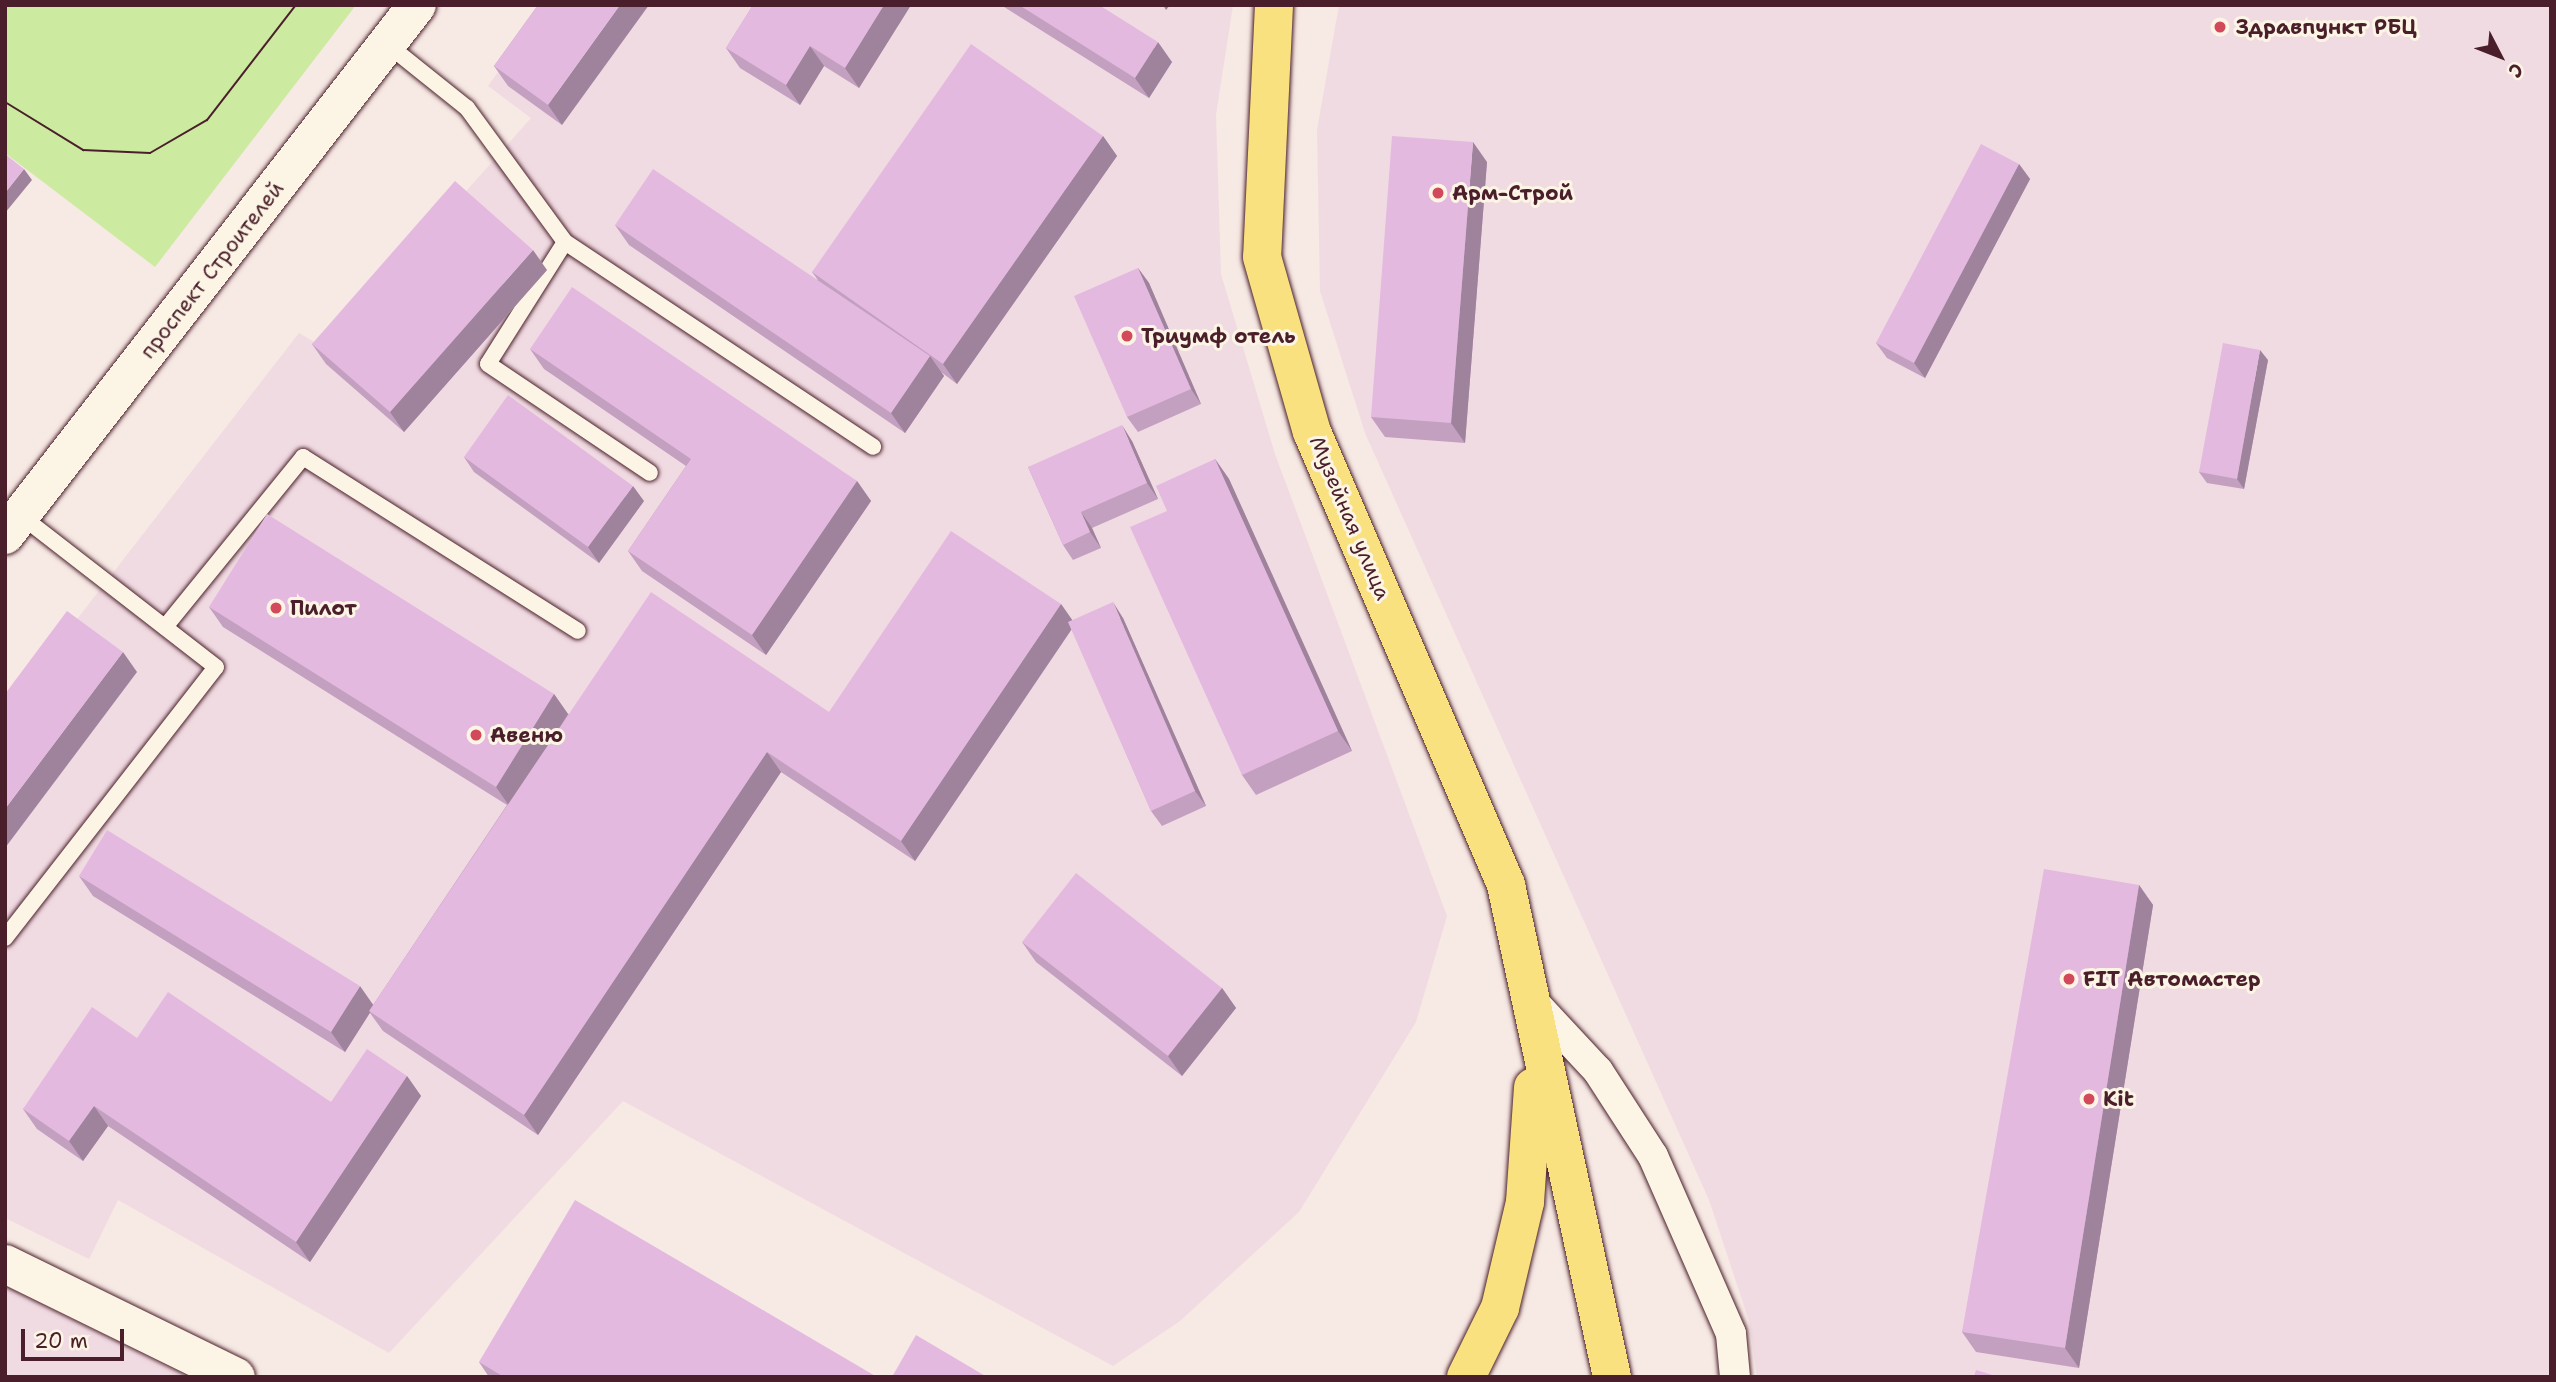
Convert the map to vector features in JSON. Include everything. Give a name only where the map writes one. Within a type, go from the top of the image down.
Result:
[{"type":"main road","name":"Музейная улица","points":[[1274,5],[1262,257],[1312,432],[1506,885],[1529,1003]]},
{"type":"main road","points":[[1466,1377],[1500,1308],[1525,1202],[1533,1123],[1529,1003]]},
{"type":"main road","points":[[1529,1003],[1612,1377]]},
{"type":"street","name":"проспект Строителей","points":[[13,525],[417,5]]},
{"type":"street","points":[[1529,1003],[1598,1071],[1653,1156],[1716,1295],[1736,1376]]},
{"type":"street","points":[[5,1264],[236,1377]]},
{"type":"lane","points":[[387,44],[467,108],[565,242],[873,447]]},
{"type":"lane","points":[[565,242],[488,365],[650,473]]},
{"type":"lane","points":[[165,627],[303,457],[578,631]]},
{"type":"lane","points":[[5,938],[216,667],[165,627],[13,525]]},
{"type":"shaded area","points":[[547,5],[1233,5],[1216,115],[1221,274],[1275,454],[1447,916],[1416,1022],[1299,1212],[1180,1321],[1113,1366],[623,1101],[389,1353],[118,1200],[89,1259],[5,1218],[5,712],[299,333],[326,349],[531,118],[488,86]]},
{"type":"shaded area","points":[[1339,5],[2551,5],[2551,1377],[1757,1377],[1749,1321],[1709,1200],[1365,433],[1320,291],[1317,130]]},
{"type":"shaded area","points":[[5,1286],[188,1377],[5,1377]]},
{"type":"green space","points":[[5,5],[356,5],[155,267],[5,153]]},
{"type":"building","points":[[538,5],[620,5],[548,105],[494,66]]},
{"type":"building","points":[[753,5],[884,5],[845,68],[810,46],[786,85],[726,48]]},
{"type":"building","points":[[1019,5],[1099,5],[1158,42],[1135,78]]},
{"type":"building","points":[[971,44],[1103,136],[943,364],[812,272]]},
{"type":"building","points":[[1392,136],[1473,142],[1451,423],[1371,417]]},
{"type":"building","points":[[1981,144],[2019,164],[1914,363],[1876,343]]},
{"type":"building","points":[[5,154],[24,169],[5,193]]},
{"type":"building","points":[[653,169],[930,356],[891,413],[615,225]]},
{"type":"building","points":[[455,181],[533,250],[390,412],[312,344]]},
{"type":"building","points":[[1138,268],[1191,389],[1127,417],[1074,296]]},
{"type":"building","points":[[572,287],[857,481],[752,635],[628,551],[691,459],[530,349]]},
{"type":"building","points":[[2223,343],[2260,350],[2237,479],[2199,472]]},
{"type":"building","points":[[508,395],[633,486],[588,547],[464,457]]},
{"type":"building","points":[[1122,425],[1147,483],[1081,512],[1090,532],[1063,545],[1028,467]]},
{"type":"building","points":[[1215,459],[1338,731],[1242,775],[1130,527],[1167,511],[1156,486]]},
{"type":"building","points":[[267,514],[554,694],[496,787],[209,607]]},
{"type":"building","points":[[951,531],[1061,604],[901,841],[767,752],[524,1115],[369,1011],[651,592],[829,712]]},
{"type":"building","points":[[1113,602],[1195,791],[1151,811],[1068,622]]},
{"type":"building","points":[[67,611],[123,652],[5,809],[5,694]]},
{"type":"building","points":[[107,830],[360,986],[331,1032],[79,876]]},
{"type":"building","points":[[2044,869],[2139,885],[2065,1348],[1962,1332]]},
{"type":"building","points":[[1076,873],[1222,988],[1168,1056],[1022,942]]},
{"type":"building","points":[[168,992],[331,1102],[367,1049],[407,1076],[296,1242],[94,1106],[69,1141],[23,1109],[92,1007],[137,1038]]},
{"type":"building","points":[[575,1200],[877,1377],[504,1377],[479,1362]]},
{"type":"building","points":[[916,1335],[987,1377],[892,1377]]},
{"type":"building","points":[[1976,1370],[1999,1377],[1974,1377]]},
{"type":"tram line","points":[[5,102],[83,150],[150,153],[207,120],[296,5]]},
{"type":"place","name":"Здравпункт РБЦ","points":[[2220,27]]},
{"type":"place","name":"Арм-Строй","points":[[1438,193]]},
{"type":"place","name":"Триумф отель","points":[[1127,336]]},
{"type":"place","name":"Пилот","points":[[276,608]]},
{"type":"place","name":"Авеню","points":[[476,735]]},
{"type":"place","name":"FIT Автомастер","points":[[2069,979]]},
{"type":"place","name":"Kit","points":[[2089,1099]]}]
